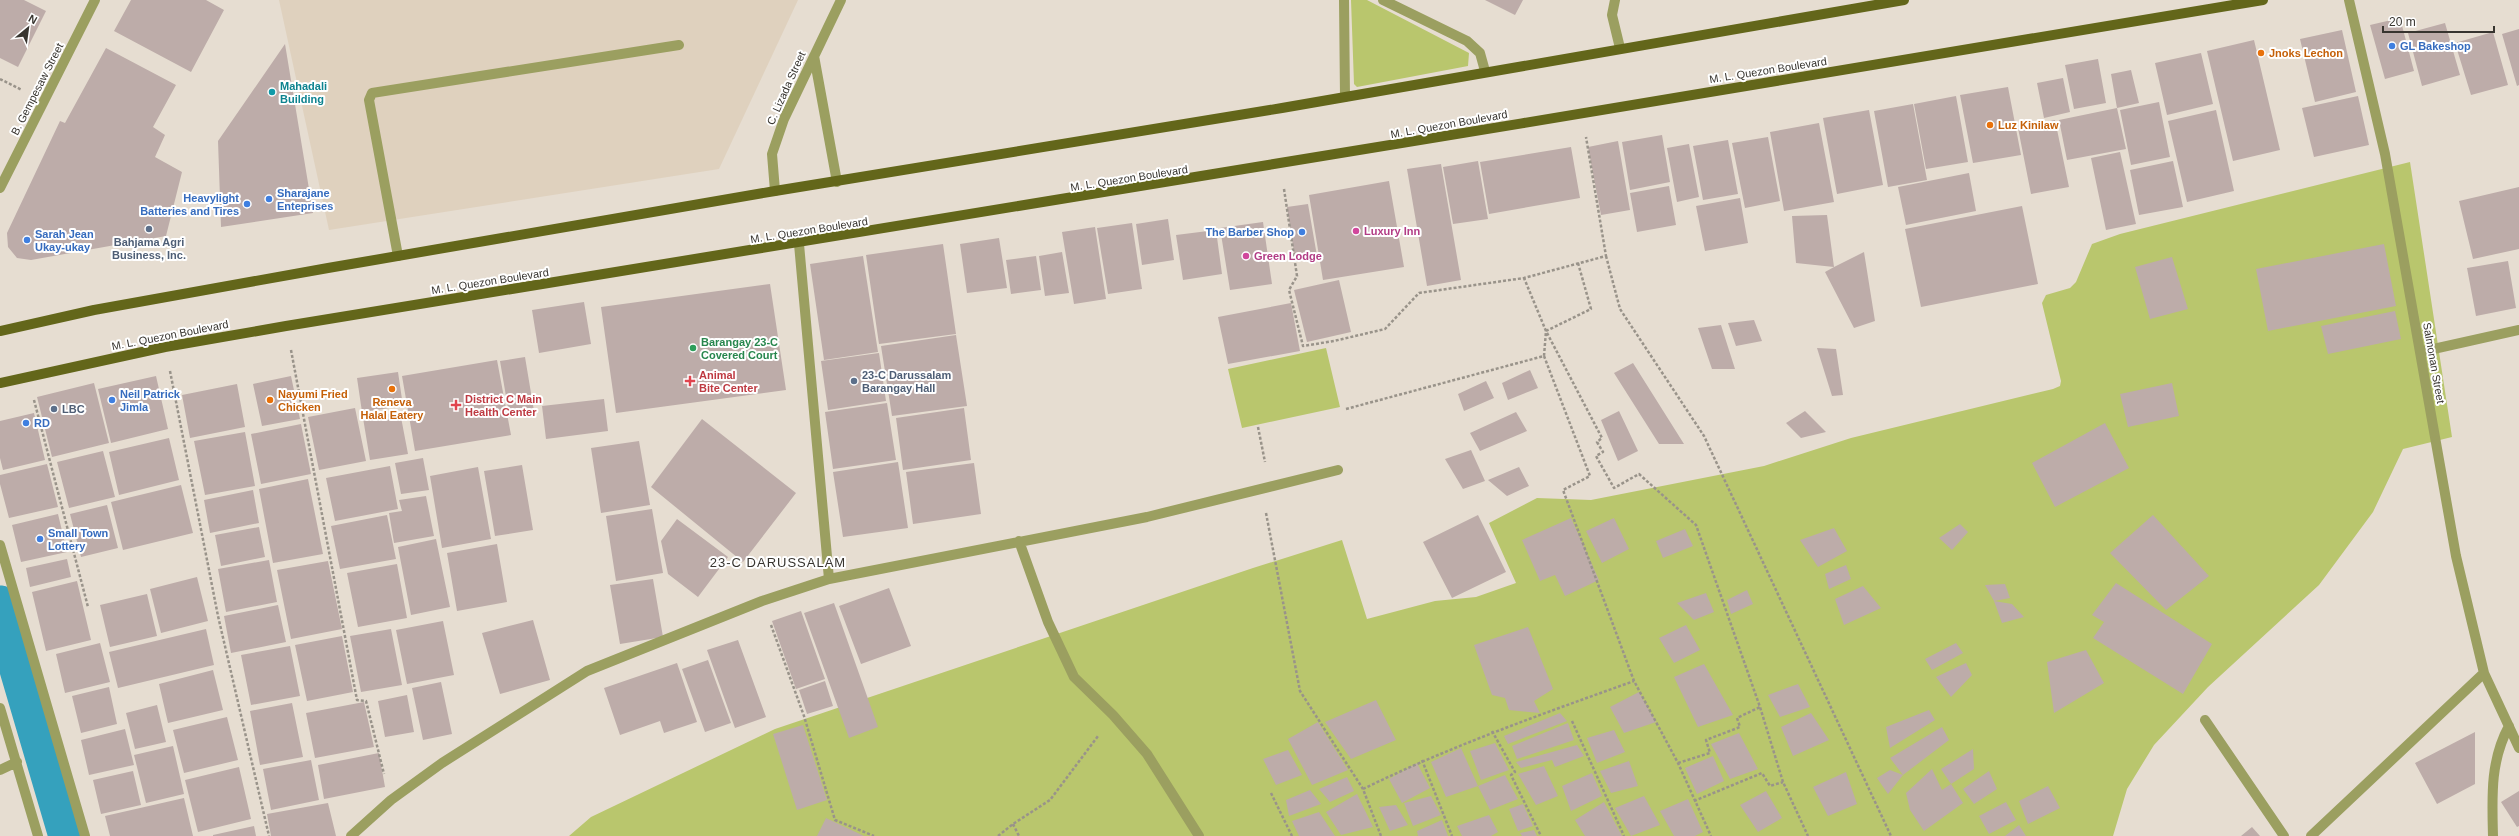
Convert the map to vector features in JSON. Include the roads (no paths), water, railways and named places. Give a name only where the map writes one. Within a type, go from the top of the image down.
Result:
[{"type":"main road","points":[[0,331],[94,310],[398,256],[775,191],[837,182],[1345,97],[1485,71],[1904,0]]},
{"type":"main road","name":"M. L. Quezon Boulevard","points":[[0,383],[165,347],[286,326],[1280,166],[1582,113],[2263,0]]},
{"type":"street","name":"B. Gempesaw Street","points":[[0,188],[95,0]]},
{"type":"street","name":"C. Lizada Street","points":[[775,191],[772,154],[784,119],[841,0]]},
{"type":"street","points":[[1344,0],[1345,97]]},
{"type":"street","points":[[1383,0],[1467,41],[1480,53],[1485,71]]},
{"type":"street","points":[[1615,0],[1612,15],[1620,48]]},
{"type":"street","name":"Salmonan Street","points":[[2349,0],[2385,154],[2456,556],[2484,673],[2519,748]]},
{"type":"street","points":[[398,256],[369,100],[372,93],[679,45]]},
{"type":"street","points":[[814,56],[837,182]]},
{"type":"street","points":[[799,244],[829,579]]},
{"type":"street","points":[[2420,352],[2519,330]]},
{"type":"street","points":[[351,836],[390,800],[497,727],[587,671],[762,601],[829,579],[1019,540],[1147,517],[1338,470]]},
{"type":"street","points":[[1019,540],[1048,622],[1074,677],[1113,716],[1147,754],[1199,836]]},
{"type":"street","points":[[0,545],[85,836]]},
{"type":"street","points":[[2311,836],[2484,673]]},
{"type":"street","points":[[0,708],[38,836]]},
{"type":"street","points":[[2205,720],[2284,836]]},
{"type":"street","points":[[2493,836],[2492,802],[2495,768],[2499,746],[2509,726]]},
{"type":"street","points":[[0,770],[17,762]]},
{"type":"waterway","points":[[0,605],[68,836]]},
{"type":"place","name":"GL Bakeshop","points":[[2392,46]]},
{"type":"place","name":"Jnoks Lechon","points":[[2261,53]]},
{"type":"place","name":"Mahadali Building","points":[[272,92]]},
{"type":"place","name":"Luz Kinilaw","points":[[1990,125]]},
{"type":"place","name":"Sharajane Enteprises","points":[[269,199]]},
{"type":"place","name":"Heavylight Batteries and Tires","points":[[247,204]]},
{"type":"place","name":"Bahjama Agri Business, Inc.","points":[[149,229]]},
{"type":"place","name":"Luxury Inn","points":[[1356,231]]},
{"type":"place","name":"The Barber Shop","points":[[1302,232]]},
{"type":"place","name":"Sarah Jean Ukay-ukay","points":[[27,240]]},
{"type":"place","name":"Green Lodge","points":[[1246,256]]},
{"type":"place","name":"Barangay 23-C Covered Court","points":[[693,348]]},
{"type":"place","name":"Animal Bite Center","points":[[690,381]]},
{"type":"place","name":"23-C Darussalam Barangay Hall","points":[[854,381]]},
{"type":"place","name":"Reneva Halal Eatery","points":[[392,389]]},
{"type":"place","name":"Neil Patrick Jimla","points":[[112,400]]},
{"type":"place","name":"Nayumi Fried Chicken","points":[[270,400]]},
{"type":"place","name":"District C Main Health Center","points":[[456,405]]},
{"type":"place","name":"LBC","points":[[54,409]]},
{"type":"place","name":"RD","points":[[26,423]]},
{"type":"place","name":"Small Town Lottery","points":[[40,539]]},
{"type":"district","name":"23-C DARUSSALAM","points":[[778,562]]}]
